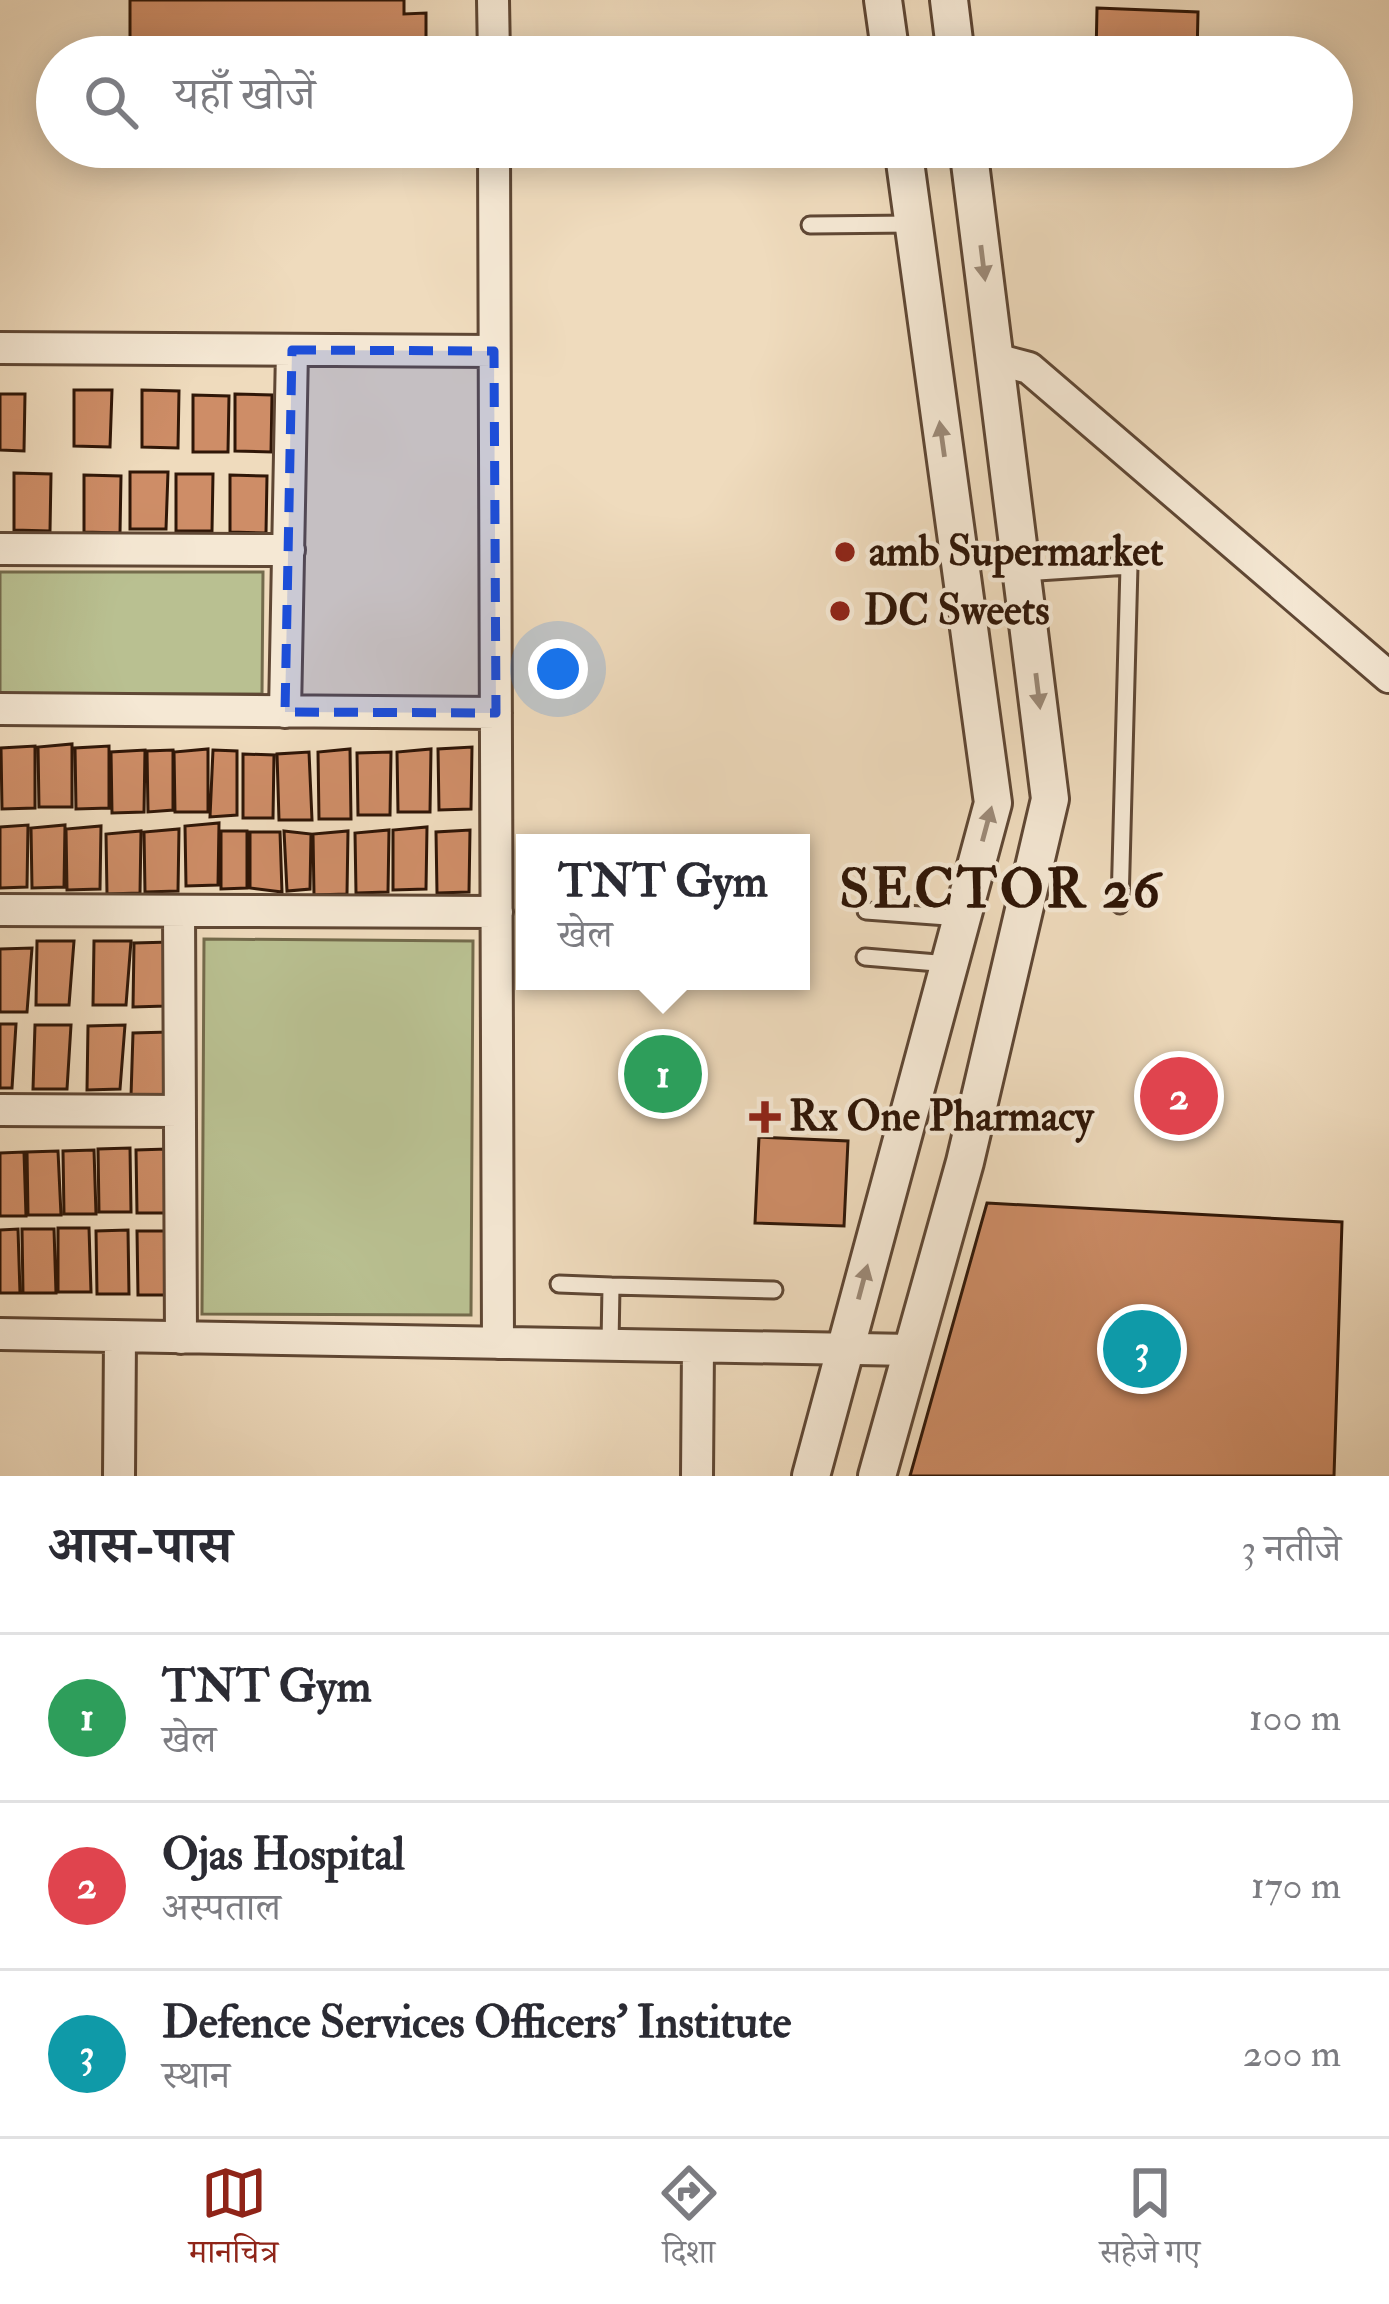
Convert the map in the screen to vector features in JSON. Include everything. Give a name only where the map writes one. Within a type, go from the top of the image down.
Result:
[{"type":"street","points":[[493,0],[494,36]]},
{"type":"street","points":[[883,0],[888,36]]},
{"type":"street","points":[[949,0],[953,36]]},
{"type":"street","points":[[494,168],[498,1343]]},
{"type":"street","points":[[811,1476],[993,803],[906,168]]},
{"type":"street","points":[[878,1476],[964,1162],[1050,799],[971,168]]},
{"type":"street","points":[[0,348],[494,351]]},
{"type":"street","points":[[285,712],[292,350]]},
{"type":"street","points":[[995,358],[1029,368],[1389,677]]},
{"type":"street","points":[[0,549],[289,550]]},
{"type":"street","points":[[0,709],[496,713]]},
{"type":"street","points":[[0,910],[496,912]]},
{"type":"street","points":[[179,911],[181,1337]]},
{"type":"street","points":[[0,1110],[180,1111]]},
{"type":"street","points":[[0,1334],[912,1350]]},
{"type":"street","points":[[118,1476],[120,1336]]},
{"type":"street","points":[[697,1476],[698,1347]]},
{"type":"lane","points":[[810,225],[913,224]]},
{"type":"lane","points":[[1023,573],[1129,566],[1120,905]]},
{"type":"lane","points":[[866,911],[961,918]]},
{"type":"lane","points":[[865,957],[949,964]]},
{"type":"lane","points":[[559,1284],[774,1290]]},
{"type":"lane","points":[[610,1345],[611,1286]]},
{"type":"highlighted area","points":[[292,350],[494,351],[496,713],[285,712]]},
{"type":"green space","points":[[0,572],[263,572],[262,694],[0,694]]},
{"type":"green space","points":[[204,939],[473,941],[471,1315],[202,1314]]},
{"type":"building","points":[[130,0],[404,0],[404,14],[426,13],[426,36],[130,36]]},
{"type":"building","points":[[1097,8],[1198,12],[1197,36],[1096,36]]},
{"type":"building","points":[[74,390],[112,390],[110,447],[74,446]]},
{"type":"building","points":[[142,390],[179,391],[178,448],[142,447]]},
{"type":"building","points":[[0,394],[25,394],[24,451],[0,450]]},
{"type":"building","points":[[235,394],[272,395],[271,452],[235,451]]},
{"type":"building","points":[[193,395],[229,396],[228,452],[193,452]]},
{"type":"building","points":[[130,472],[168,472],[166,529],[130,529]]},
{"type":"building","points":[[14,473],[51,474],[50,531],[14,530]]},
{"type":"building","points":[[176,474],[213,474],[212,531],[176,531]]},
{"type":"building","points":[[84,475],[121,476],[120,533],[84,532]]},
{"type":"building","points":[[230,475],[267,476],[266,533],[230,532]]},
{"type":"building","points":[[72,744],[72,807],[39,807],[38,747]]},
{"type":"building","points":[[35,746],[35,808],[2,809],[1,748]]},
{"type":"building","points":[[109,746],[109,808],[76,809],[75,748]]},
{"type":"building","points":[[472,747],[471,809],[439,810],[438,749]]},
{"type":"building","points":[[208,749],[208,812],[175,812],[174,752]]},
{"type":"building","points":[[350,749],[351,819],[319,819],[318,752]]},
{"type":"building","points":[[431,749],[430,812],[398,812],[397,752]]},
{"type":"building","points":[[145,750],[144,812],[112,813],[111,752]]},
{"type":"building","points":[[173,750],[173,810],[148,812],[147,751]]},
{"type":"building","points":[[213,750],[237,751],[237,815],[210,817]]},
{"type":"building","points":[[309,752],[312,820],[279,820],[277,754]]},
{"type":"building","points":[[391,752],[390,815],[358,815],[357,753]]},
{"type":"building","points":[[243,754],[274,755],[273,818],[243,818]]},
{"type":"building","points":[[219,823],[218,885],[186,886],[185,826]]},
{"type":"building","points":[[28,825],[27,887],[0,888],[0,827]]},
{"type":"building","points":[[65,825],[64,887],[32,888],[31,828]]},
{"type":"building","points":[[101,826],[100,889],[67,890],[66,829]]},
{"type":"building","points":[[427,827],[426,889],[393,890],[393,830]]},
{"type":"building","points":[[179,829],[178,891],[145,892],[144,832]]},
{"type":"building","points":[[389,830],[388,892],[356,893],[355,833]]},
{"type":"building","points":[[470,830],[469,892],[437,893],[436,832]]},
{"type":"building","points":[[141,831],[140,893],[107,894],[106,834]]},
{"type":"building","points":[[221,831],[247,831],[247,888],[221,889]]},
{"type":"building","points":[[284,831],[311,834],[310,889],[287,891]]},
{"type":"building","points":[[348,831],[347,894],[314,895],[313,834]]},
{"type":"building","points":[[250,832],[280,832],[282,892],[250,888]]},
{"type":"building","points":[[37,941],[74,941],[69,1005],[36,1005]]},
{"type":"building","points":[[94,941],[131,941],[126,1005],[93,1005]]},
{"type":"building","points":[[171,942],[166,1006],[133,1007],[134,943]]},
{"type":"building","points":[[32,948],[27,1012],[0,1012],[0,949]]},
{"type":"building","points":[[0,1024],[16,1024],[12,1088],[0,1088]]},
{"type":"building","points":[[35,1025],[71,1025],[67,1089],[33,1089]]},
{"type":"building","points":[[125,1025],[120,1089],[87,1090],[88,1026]]},
{"type":"building","points":[[169,1032],[165,1096],[131,1096],[133,1033]]},
{"type":"building","points":[[759,1137],[848,1141],[844,1226],[755,1223]]},
{"type":"building","points":[[130,1148],[131,1212],[99,1212],[98,1149]]},
{"type":"building","points":[[167,1149],[169,1213],[137,1213],[136,1150]]},
{"type":"building","points":[[94,1150],[96,1214],[64,1214],[63,1151]]},
{"type":"building","points":[[58,1151],[61,1215],[28,1215],[27,1152]]},
{"type":"building","points":[[24,1152],[26,1216],[0,1216],[0,1153]]},
{"type":"building","points":[[987,1203],[1342,1222],[1334,1476],[910,1476]]},
{"type":"building","points":[[58,1228],[89,1228],[91,1292],[58,1292]]},
{"type":"building","points":[[18,1229],[20,1293],[0,1293],[0,1230]]},
{"type":"building","points":[[22,1229],[54,1229],[56,1293],[23,1293]]},
{"type":"building","points":[[128,1230],[129,1294],[97,1294],[96,1231]]},
{"type":"building","points":[[137,1231],[168,1231],[170,1295],[138,1295]]},
{"type":"place","name":"amb Supermarket","points":[[845,552]]},
{"type":"place","name":"DC Sweets","points":[[840,611]]},
{"type":"place","name":"TNT Gym","points":[[663,1074]]},
{"type":"place","name":"Ojas Hospital","points":[[1179,1096]]},
{"type":"place","name":"Rx One Pharmacy","points":[[765,1117]]},
{"type":"place","name":"Defence Services Officers' Institute","points":[[1142,1349]]},
{"type":"district","name":"SECTOR 26","points":[[1001,890]]}]
